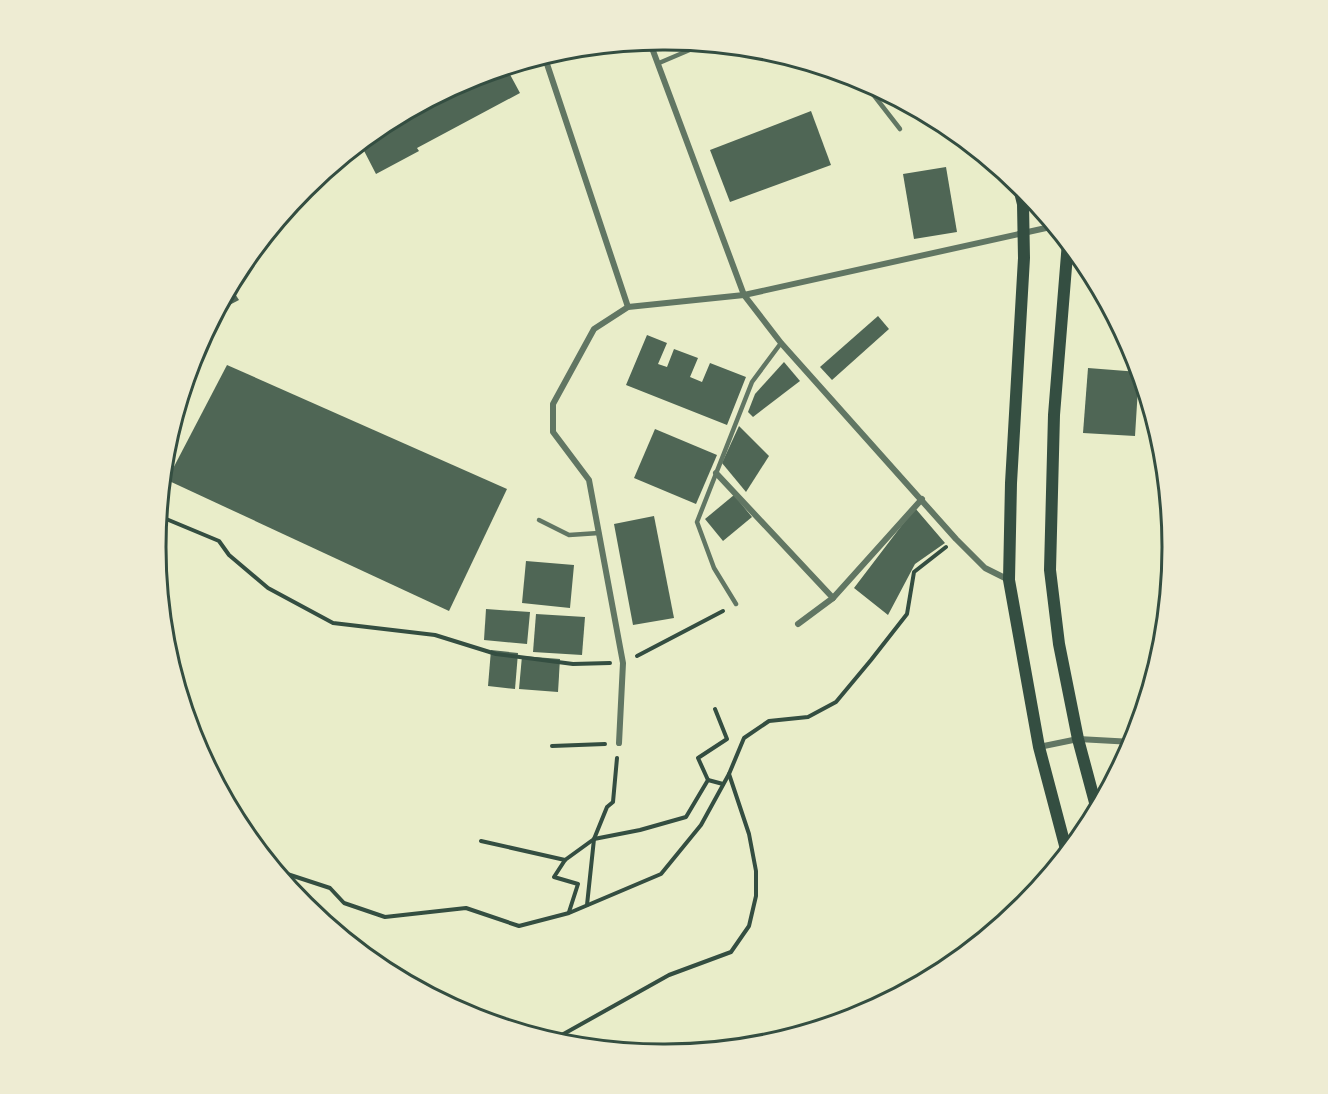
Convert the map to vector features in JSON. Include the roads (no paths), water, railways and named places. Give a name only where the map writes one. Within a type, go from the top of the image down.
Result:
[{"type":"main road","points":[[1020,200],[1025,233],[1011,483],[1009,580],[1039,747],[1063,844]]},
{"type":"main road","points":[[1067,255],[1054,415],[1050,570],[1059,644],[1078,740],[1094,798]]},
{"type":"street","points":[[654,50],[744,295],[781,343],[956,539],[985,568],[1009,580]]},
{"type":"street","points":[[547,63],[628,307]]},
{"type":"street","points":[[619,743],[623,663],[589,480],[553,432],[553,404],[594,329],[628,307],[744,295],[1046,228]]},
{"type":"street","points":[[716,472],[833,598]]},
{"type":"street","points":[[798,624],[833,598],[922,499]]},
{"type":"street","points":[[1039,747],[1078,740],[1122,742]]},
{"type":"lane","points":[[658,63],[687,51]]},
{"type":"lane","points":[[875,97],[900,129]]},
{"type":"lane","points":[[736,604],[714,568],[697,522],[752,382],[781,343]]},
{"type":"lane","points":[[539,519],[569,536],[599,533]]}]
